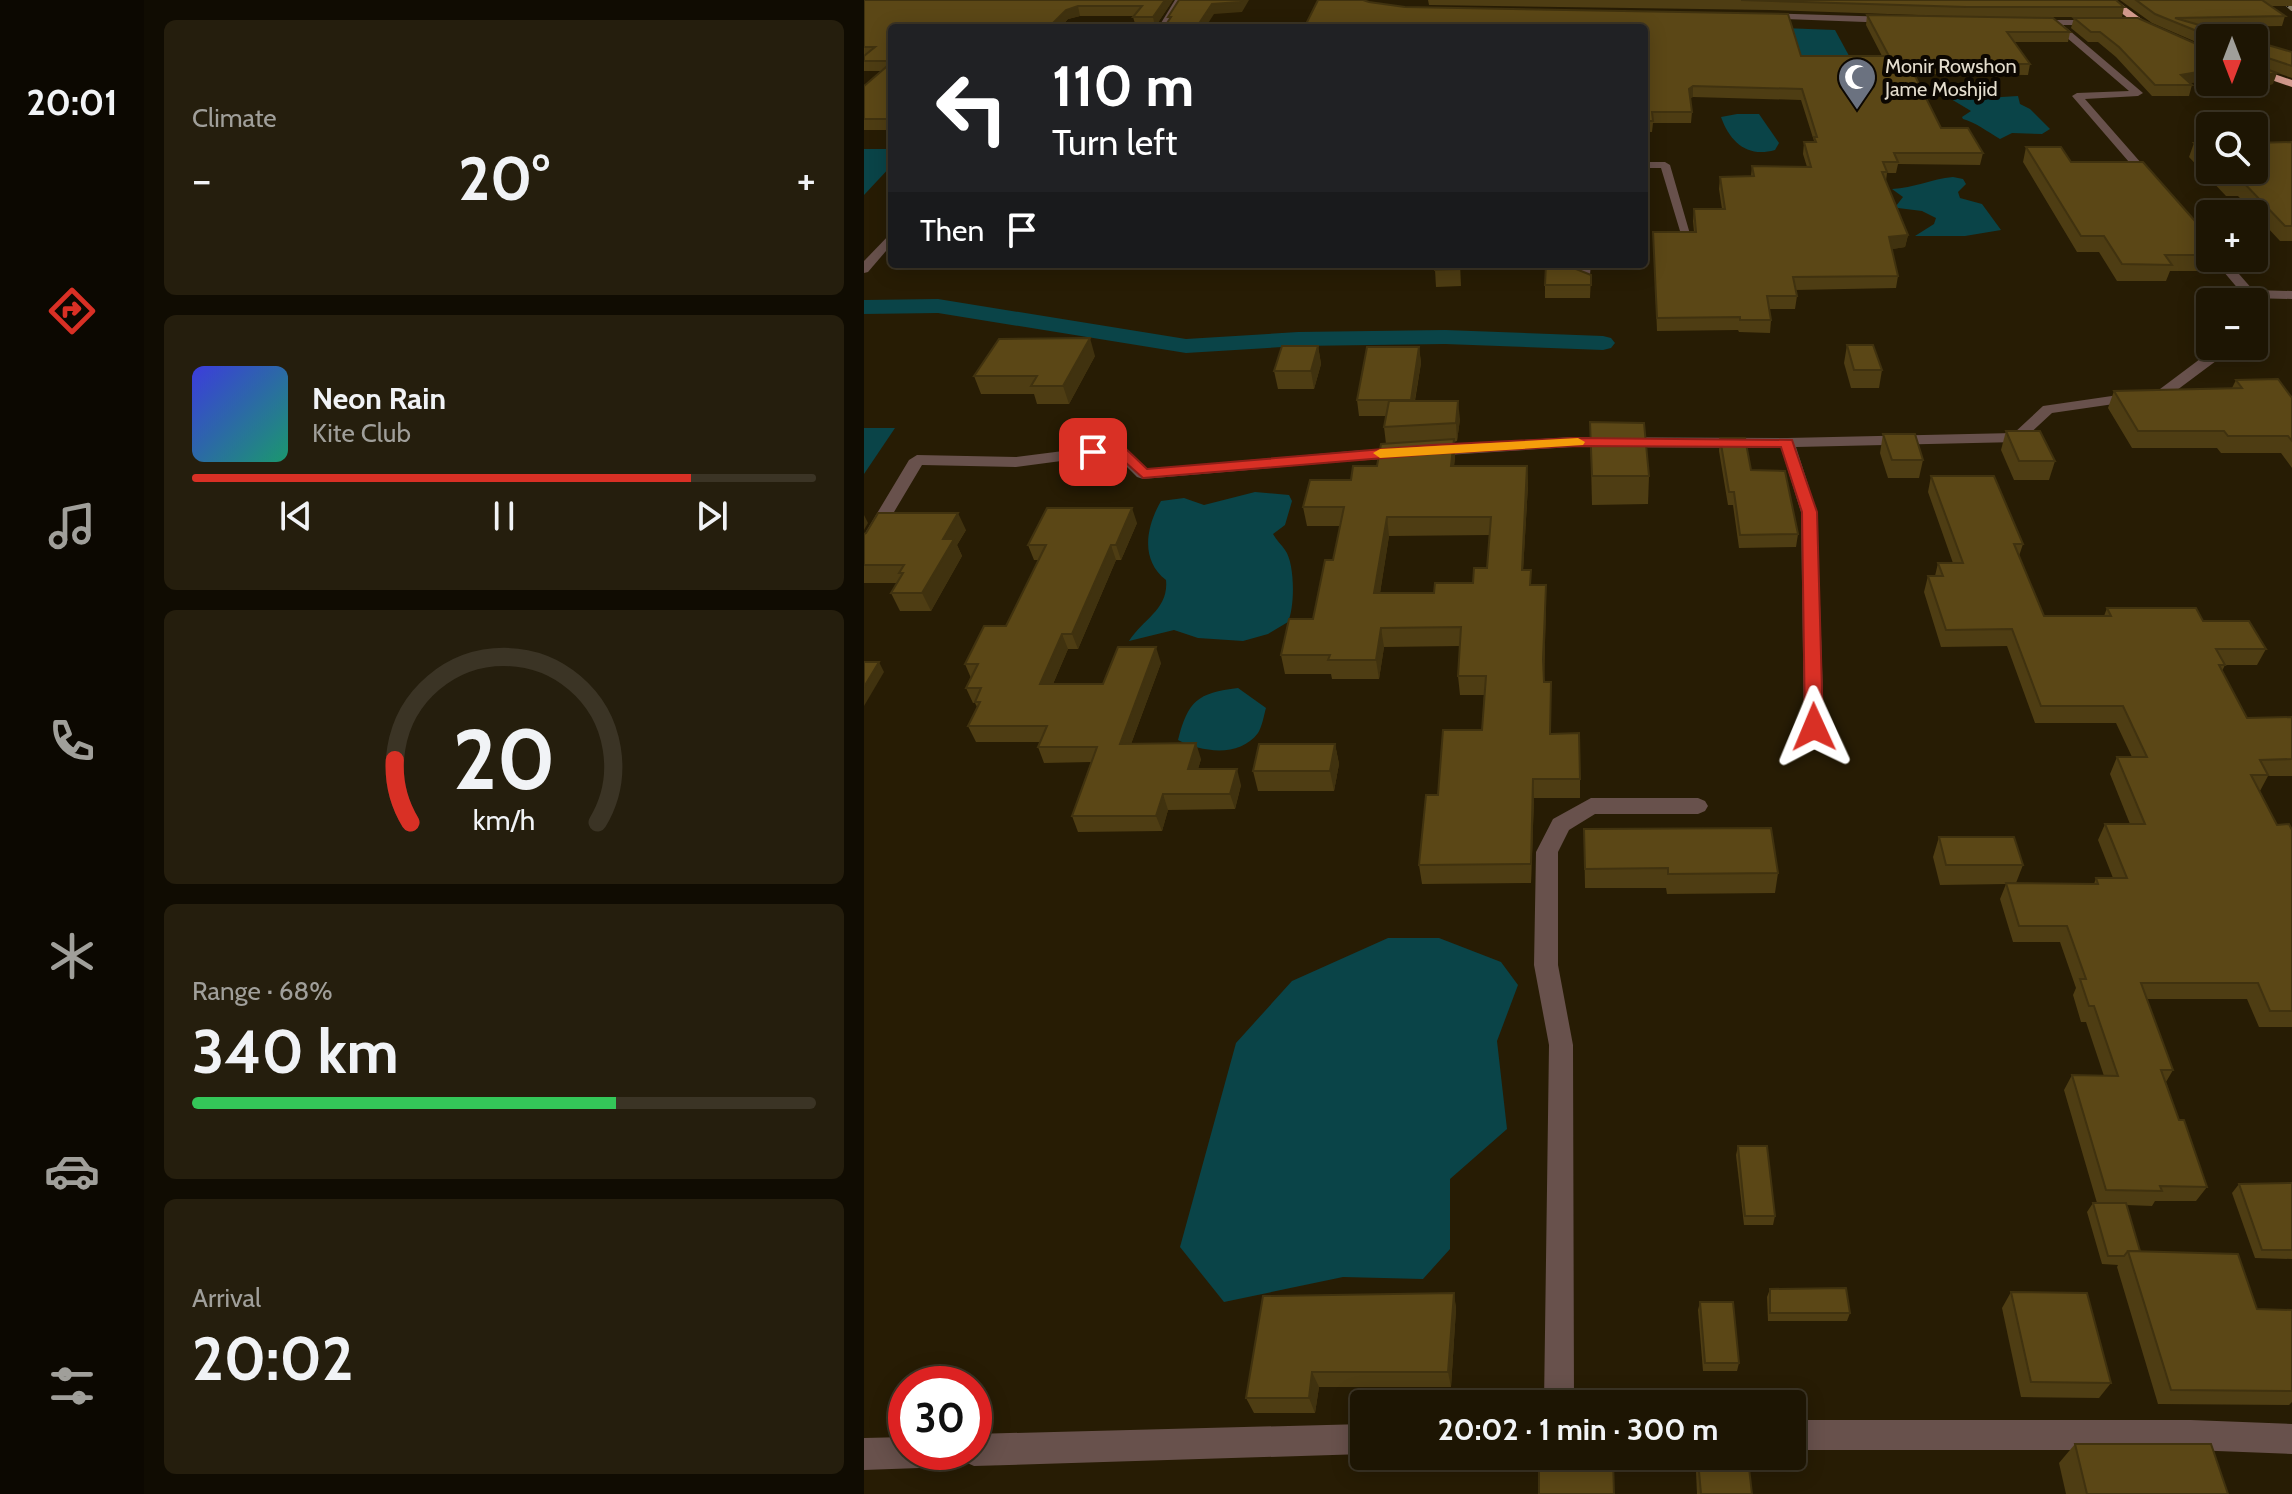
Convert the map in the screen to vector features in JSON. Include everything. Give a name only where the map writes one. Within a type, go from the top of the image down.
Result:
[{"type":"highway","points":[[2110,0],[2136,22],[2196,47]]},
{"type":"highway","points":[[2122,0],[2152,24],[2196,46]]},
{"type":"highway","points":[[2268,71],[2292,77]]},
{"type":"highway","points":[[2268,74],[2292,84]]},
{"type":"street","points":[[1164,24],[1179,0]]},
{"type":"street","points":[[1754,16],[1904,21]]},
{"type":"street","points":[[2025,23],[2109,22]]},
{"type":"street","points":[[2122,22],[2136,22]]},
{"type":"street","points":[[2055,23],[2138,93],[2077,96],[2159,191]]},
{"type":"street","points":[[1648,165],[1665,165],[1686,231]]},
{"type":"street","points":[[864,269],[888,241]]},
{"type":"street","points":[[1585,268],[1585,282]]},
{"type":"street","points":[[2230,272],[2244,288]]},
{"type":"street","points":[[2268,294],[2292,295]]},
{"type":"street","points":[[864,549],[917,460],[1016,462],[1118,449],[1143,474],[1367,454],[1558,443],[1787,443],[2018,437],[2048,409],[2164,393],[2208,360]]},
{"type":"street","points":[[1787,443],[1809,512],[1814,727]]},
{"type":"street","points":[[1559,1390],[1561,1045],[1546,965],[1547,852],[1561,825],[1591,806],[1698,806]]},
{"type":"street","points":[[1806,1435],[2191,1435],[2292,1439]]},
{"type":"street","points":[[992,1449],[1350,1439]]},
{"type":"street","points":[[864,1454],[888,1453]]},
{"type":"water","points":[[1783,28],[1835,30],[1854,65],[1796,65]]},
{"type":"water","points":[[1961,94],[1985,98],[2018,96],[2020,104],[2030,109],[2050,129],[2042,134],[2012,133],[2000,139],[1963,119],[1971,111],[1951,99]]},
{"type":"water","points":[[1759,114],[1779,143],[1775,150],[1756,152],[1735,141],[1721,117]]},
{"type":"water","points":[[864,149],[888,149],[888,169],[864,195]]},
{"type":"water","points":[[1953,177],[1963,179],[1966,184],[1958,192],[1960,198],[1982,204],[2001,230],[1965,236],[1915,236],[1934,224],[1936,218],[1922,211],[1898,208],[1896,206],[1903,197],[1892,189]]},
{"type":"water","points":[[864,428],[895,428],[864,474]]},
{"type":"water","points":[[1255,492],[1289,495],[1292,501],[1285,525],[1273,534],[1291,565],[1293,596],[1288,622],[1268,634],[1243,641],[1198,638],[1174,630],[1129,641],[1154,613],[1166,590],[1166,580],[1152,563],[1148,543],[1161,501],[1184,498],[1204,505]]},
{"type":"water","points":[[1238,688],[1266,708],[1258,733],[1250,741],[1231,749],[1209,750],[1178,740],[1186,716],[1196,701],[1213,693]]},
{"type":"water","points":[[1388,938],[1439,938],[1501,962],[1518,985],[1497,1041],[1507,1129],[1450,1179],[1450,1249],[1423,1279],[1343,1277],[1224,1302],[1180,1247],[1236,1043],[1292,981]]},
{"type":"building","points":[[864,0],[1165,0],[1153,17],[1133,17],[1142,6],[1078,6],[1066,10],[1052,24],[888,24],[888,61],[864,61],[864,56],[875,47],[864,47]]},
{"type":"building","points":[[1179,0],[1242,0],[1212,4],[1199,24],[1166,24],[1171,17],[1168,17]]},
{"type":"building","points":[[1318,0],[1363,0],[1405,7],[1788,14],[1801,56],[1889,56],[1867,15],[2053,18],[2070,32],[2007,32],[2030,64],[1909,64],[1941,128],[1968,128],[1983,153],[1894,153],[1898,162],[1883,162],[1887,172],[1882,172],[1908,235],[1889,237],[1898,276],[1793,277],[1797,296],[1767,296],[1771,320],[1740,320],[1740,317],[1657,318],[1653,232],[1696,232],[1694,209],[1725,209],[1720,177],[1754,176],[1752,166],[1811,167],[1804,142],[1816,142],[1814,137],[1817,137],[1802,89],[1693,86],[1689,89],[1692,112],[1652,112],[1653,121],[1648,121],[1648,24],[1306,24]]},
{"type":"building","points":[[1741,0],[2116,0],[2124,7],[1966,7]]},
{"type":"building","points":[[2136,0],[2262,0],[2285,16],[2175,18],[2196,24],[2196,31],[2155,14]]},
{"type":"building","points":[[2074,18],[2138,18],[2196,44],[2196,72],[2181,75],[2192,85],[2155,85],[2119,47],[2100,32],[2091,32]]},
{"type":"building","points":[[2268,45],[2292,52],[2292,66],[2268,58]]},
{"type":"building","points":[[888,65],[888,119],[864,119],[864,86]]},
{"type":"building","points":[[2292,142],[2292,226],[2285,226],[2268,208],[2268,200],[2260,200],[2245,184],[2268,184],[2268,143]]},
{"type":"building","points":[[2026,147],[2061,147],[2071,162],[2143,162],[2196,222],[2196,255],[2165,255],[2172,265],[2122,264],[2104,236],[2081,236]]},
{"type":"building","points":[[1546,268],[1576,268],[1591,275],[1591,285],[1545,285]]},
{"type":"building","points":[[1090,338],[1063,386],[1031,386],[1037,376],[974,376],[999,339]]},
{"type":"building","points":[[1847,345],[1873,345],[1882,370],[1854,370]]},
{"type":"building","points":[[1282,346],[1318,346],[1311,371],[1274,371]]},
{"type":"building","points":[[1367,347],[1419,347],[1411,400],[1357,400]]},
{"type":"building","points":[[2278,379],[2292,398],[2292,441],[2288,436],[2228,436],[2224,431],[2138,431],[2114,391],[2242,388],[2236,380]]},
{"type":"building","points":[[1389,401],[1458,401],[1456,423],[1384,427]]},
{"type":"building","points":[[1590,422],[1644,423],[1649,476],[1592,476]]},
{"type":"building","points":[[2006,431],[2040,431],[2055,461],[2019,461]]},
{"type":"building","points":[[1883,434],[1915,434],[1923,460],[1892,460]]},
{"type":"building","points":[[1720,438],[1745,438],[1751,470],[1785,471],[1798,534],[1740,535],[1734,492],[1729,492]]},
{"type":"building","points":[[1454,439],[1451,466],[1527,466],[1522,570],[1531,570],[1530,585],[1546,585],[1543,659],[1544,682],[1551,682],[1550,734],[1579,733],[1580,779],[1533,779],[1531,864],[1419,865],[1426,795],[1438,795],[1443,730],[1482,730],[1486,676],[1458,676],[1461,627],[1381,628],[1376,660],[1328,660],[1330,655],[1281,655],[1289,619],[1313,619],[1325,560],[1333,560],[1344,507],[1303,507],[1310,480],[1351,480],[1353,466],[1377,466],[1381,444]],"holes":[[[1387,517],[1491,517],[1487,568],[1474,568],[1473,583],[1435,583],[1434,593],[1374,593]]]},
{"type":"building","points":[[1931,476],[1994,476],[2023,544],[2014,544],[2044,616],[2111,616],[2107,608],[2196,608],[2203,621],[2249,621],[2266,649],[2216,649],[2225,665],[2219,665],[2247,718],[2292,717],[2292,759],[2260,760],[2268,775],[2251,775],[2277,825],[2289,824],[2292,830],[2292,1011],[2270,1011],[2258,983],[2141,983],[2173,1070],[2161,1070],[2179,1120],[2184,1120],[2207,1187],[2160,1186],[2162,1191],[2106,1190],[2072,1075],[2118,1076],[2094,1006],[2089,1006],[2080,979],[2086,979],[2067,926],[2019,926],[2006,883],[2098,884],[2096,878],[2127,878],[2105,824],[2145,824],[2117,757],[2147,757],[2123,706],[2041,706],[2012,629],[1946,630],[1928,576],[1943,576],[1938,563],[1963,563]]},
{"type":"building","points":[[1047,508],[1132,508],[1116,545],[1111,545],[1072,634],[1062,634],[1040,684],[1103,684],[1118,647],[1156,647],[1120,744],[1196,743],[1188,769],[1237,769],[1230,794],[1163,794],[1156,816],[1072,816],[1097,747],[1038,747],[1047,726],[968,726],[980,702],[975,702],[981,688],[966,688],[978,664],[965,664],[984,626],[1006,626],[1046,545],[1028,545]]},
{"type":"building","points":[[878,513],[958,513],[943,539],[954,539],[922,593],[891,593],[903,573],[899,573],[904,565],[864,565],[864,534]]},
{"type":"building","points":[[864,662],[879,662],[864,687]]},
{"type":"building","points":[[1259,744],[1335,744],[1330,771],[1253,771]]},
{"type":"building","points":[[1771,828],[1778,873],[1668,874],[1668,868],[1585,869],[1584,829]]},
{"type":"building","points":[[1939,837],[2014,837],[2023,865],[1946,865]]},
{"type":"building","points":[[1738,1146],[1767,1146],[1775,1216],[1745,1216]]},
{"type":"building","points":[[2292,1183],[2292,1250],[2262,1250],[2239,1184]]},
{"type":"building","points":[[2093,1203],[2126,1203],[2140,1251],[2128,1251],[2124,1256],[2108,1256]]},
{"type":"building","points":[[2128,1251],[2238,1254],[2257,1309],[2292,1310],[2292,1391],[2171,1390]]},
{"type":"building","points":[[1846,1288],[1850,1313],[1770,1313],[1770,1289]]},
{"type":"building","points":[[2011,1292],[2087,1293],[2111,1383],[2031,1382]]},
{"type":"building","points":[[1454,1293],[1448,1372],[1312,1372],[1309,1398],[1246,1398],[1263,1296]]},
{"type":"building","points":[[1700,1302],[1733,1302],[1739,1363],[1705,1363]]},
{"type":"building","points":[[2075,1444],[2211,1444],[2228,1494],[2087,1494]]},
{"type":"building","points":[[1539,1470],[1613,1470],[1614,1494],[1539,1494]]},
{"type":"building","points":[[1699,1470],[1749,1470],[1752,1494],[1701,1494]]},
{"type":"waterway","points":[[864,307],[938,306],[1186,346],[1298,339],[1445,337],[1603,343]]},
{"type":"railway","points":[[2282,0],[2292,9]]},
{"type":"slow traffic","points":[[1380,453],[1578,442]]},
{"type":"place","name":"Monir Rowshon Jame Moshjid","points":[[1857,111]]},
{"type":"route","points":[[1093,452],[1118,449],[1143,474],[1431,450],[1573,442],[1787,443],[1809,512],[1814,727]]}]
